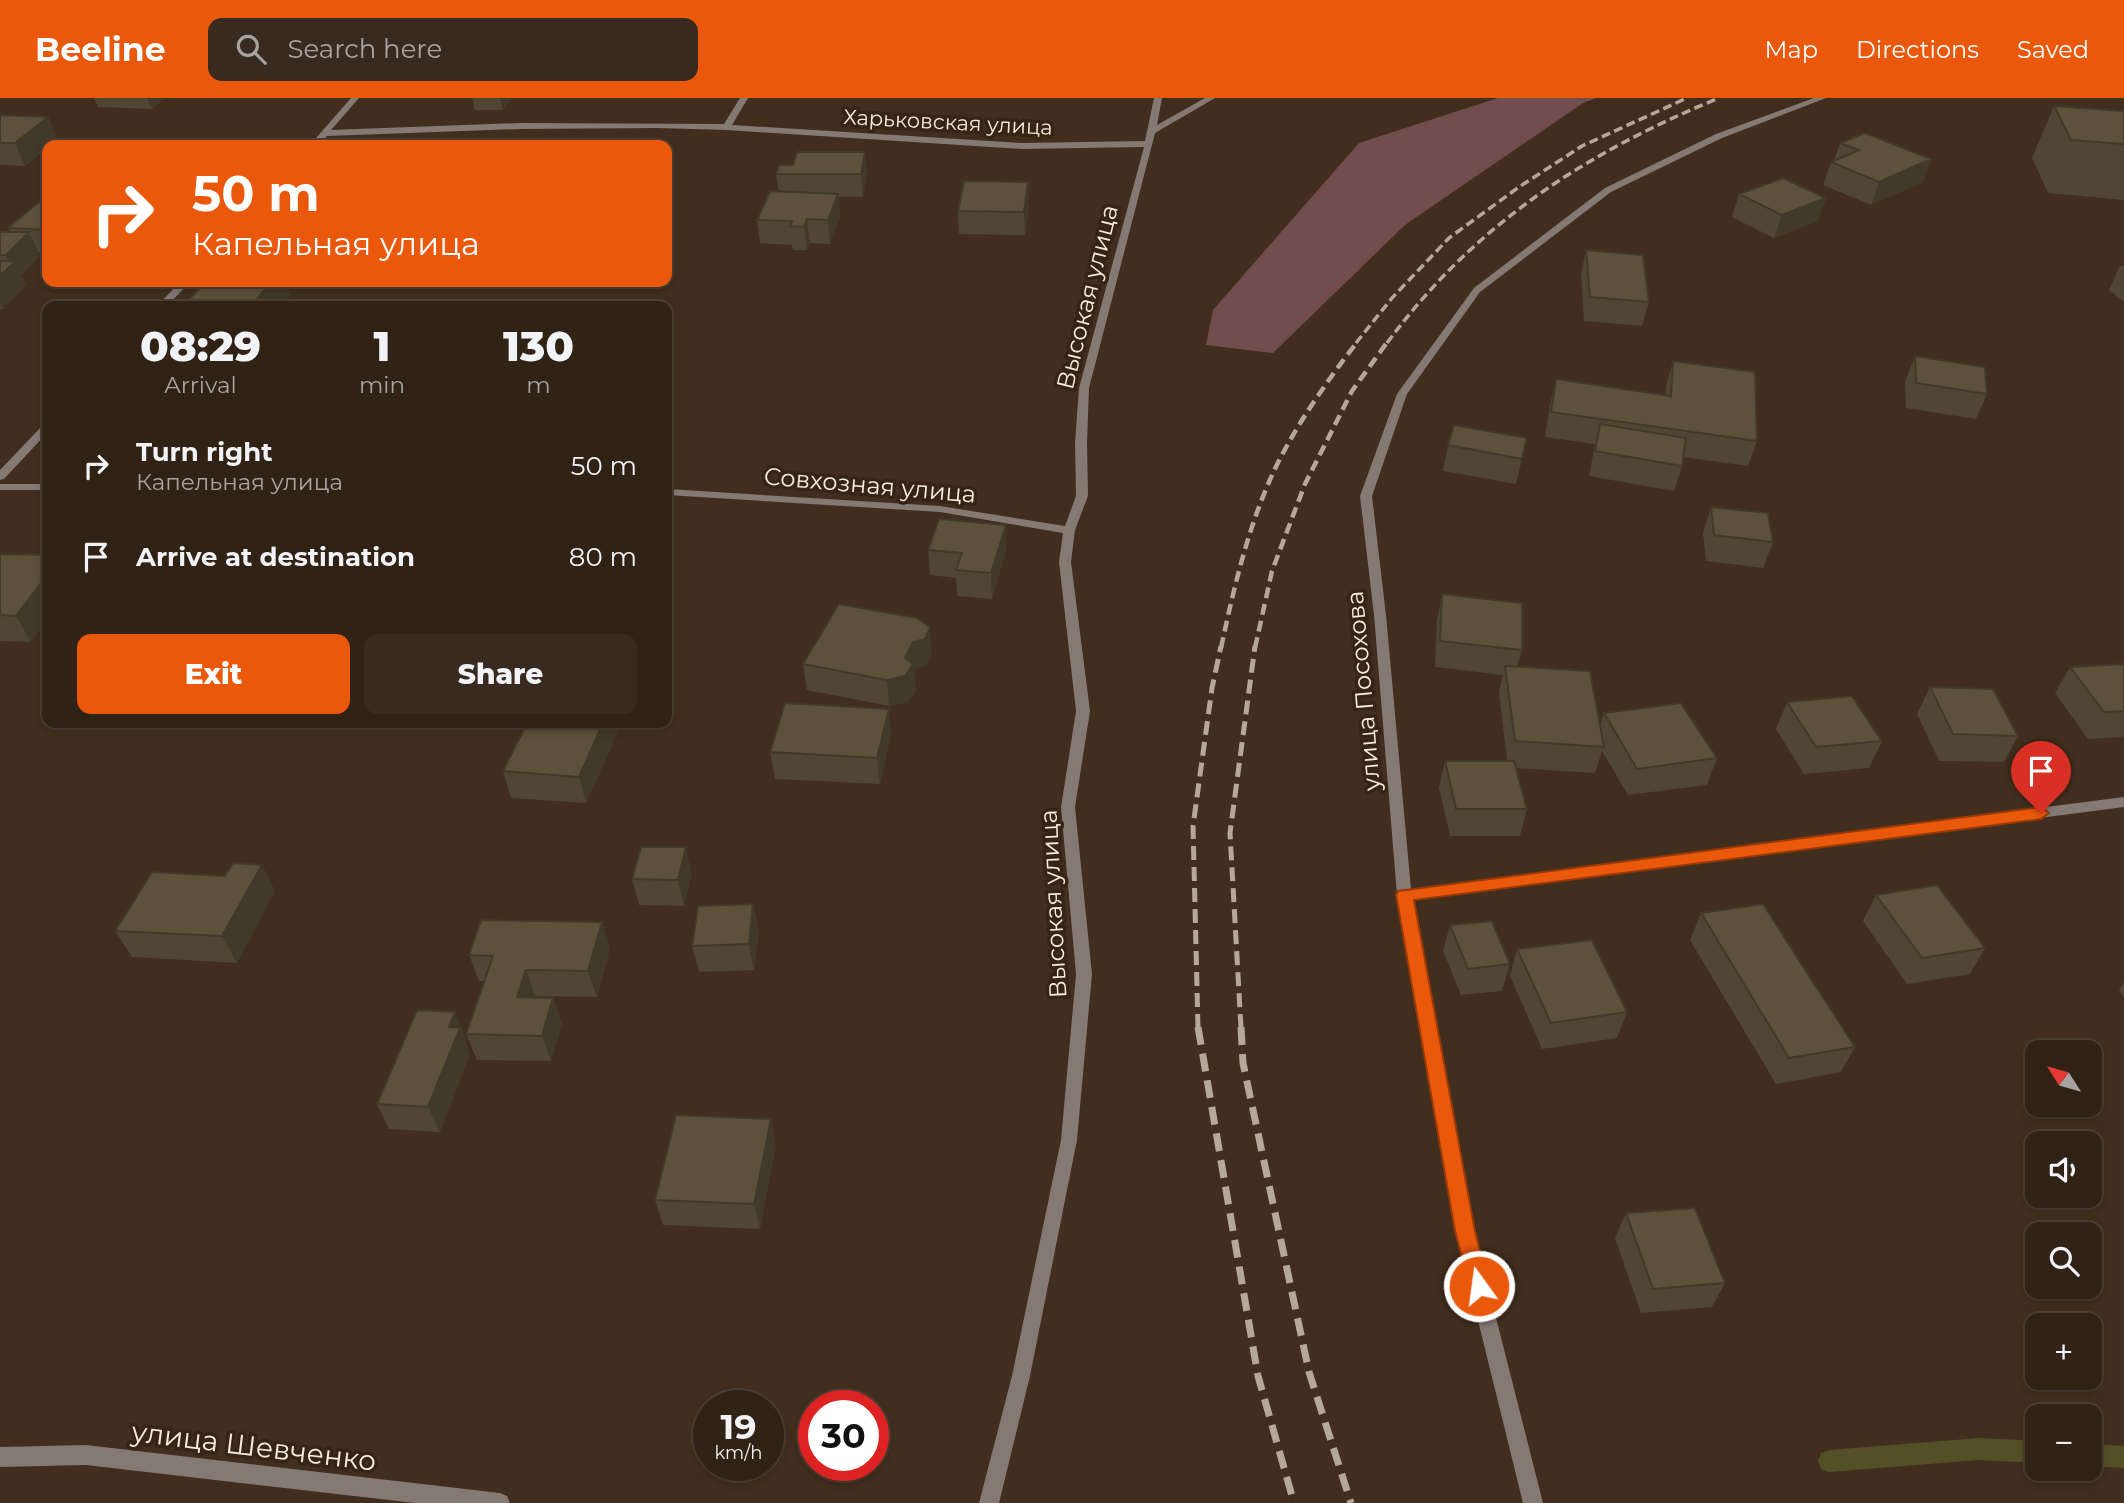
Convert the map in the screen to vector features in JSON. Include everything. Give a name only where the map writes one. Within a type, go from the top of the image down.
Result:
[{"type":"street","points":[[319,140],[355,98]]},
{"type":"street","points":[[727,127],[744,98]]},
{"type":"street","name":"Высокая улица","points":[[989,1503],[1021,1376],[1069,1140],[1084,974],[1068,807],[1083,710],[1065,562],[1069,530],[1082,496],[1084,388],[1150,138],[1158,98]]},
{"type":"street","points":[[1150,138],[1211,98]]},
{"type":"street","name":"улица Посохова","points":[[1532,1503],[1465,1231],[1404,895],[1380,615],[1366,496],[1402,394],[1477,290],[1608,190],[1719,135],[1822,98]]},
{"type":"street","name":"Харьковская улица","points":[[326,133],[520,126],[727,127],[1022,146],[1150,138]]},
{"type":"street","points":[[167,301],[180,287]]},
{"type":"street","points":[[0,477],[42,432]]},
{"type":"street","points":[[0,487],[42,487]]},
{"type":"street","name":"Совхозная улица","points":[[672,492],[940,509],[1069,530]]},
{"type":"street","points":[[1404,895],[2124,802]]},
{"type":"street","name":"улица Шевченко","points":[[0,1457],[86,1455],[500,1503]]},
{"type":"shaded area","points":[[1498,98],[1596,98],[1583,103],[1405,225],[1273,353],[1206,345],[1213,310],[1359,143]]},
{"type":"building","points":[[2054,106],[2124,111],[2124,144],[2071,140]]},
{"type":"building","points":[[0,115],[48,117],[15,143],[0,143]]},
{"type":"building","points":[[1865,133],[1931,159],[1879,182],[1831,162],[1859,150],[1840,143]]},
{"type":"building","points":[[797,152],[865,152],[861,174],[776,174],[779,165],[793,165]]},
{"type":"building","points":[[1783,178],[1826,198],[1782,215],[1739,194]]},
{"type":"building","points":[[964,181],[1028,182],[1024,212],[958,211]]},
{"type":"building","points":[[770,191],[838,194],[828,220],[807,219],[804,227],[790,226],[792,221],[757,220]]},
{"type":"building","points":[[41,200],[42,200],[42,230],[8,228]]},
{"type":"building","points":[[0,232],[29,232],[6,255],[0,255]]},
{"type":"building","points":[[1586,250],[1643,255],[1649,302],[1590,297]]},
{"type":"building","points":[[0,261],[15,261],[0,276]]},
{"type":"building","points":[[201,287],[267,287],[255,301],[187,301]]},
{"type":"building","points":[[1915,356],[1985,367],[1987,394],[1916,383]]},
{"type":"building","points":[[1673,361],[1755,372],[1757,441],[1551,412],[1556,379],[1671,396]]},
{"type":"building","points":[[1600,424],[1686,438],[1682,466],[1595,451]]},
{"type":"building","points":[[1454,425],[1527,438],[1522,459],[1448,445]]},
{"type":"building","points":[[1711,507],[1768,513],[1773,542],[1714,535]]},
{"type":"building","points":[[939,519],[1006,525],[991,573],[956,570],[962,553],[928,550]]},
{"type":"building","points":[[0,554],[42,555],[42,582],[16,616],[0,615]]},
{"type":"building","points":[[1442,594],[1522,603],[1522,650],[1440,641]]},
{"type":"building","points":[[839,604],[917,618],[930,627],[925,639],[913,642],[905,658],[913,664],[905,676],[887,680],[803,664]]},
{"type":"building","points":[[2124,664],[2124,711],[2104,712],[2070,667]]},
{"type":"building","points":[[1505,666],[1590,671],[1604,747],[1515,741]]},
{"type":"building","points":[[1930,687],[1993,689],[2018,736],[1953,734]]},
{"type":"building","points":[[1852,696],[1882,741],[1816,747],[1787,702]]},
{"type":"building","points":[[785,703],[889,709],[877,758],[770,752]]},
{"type":"building","points":[[1681,703],[1717,758],[1637,769],[1604,713]]},
{"type":"building","points":[[524,728],[601,728],[579,777],[503,771]]},
{"type":"building","points":[[1445,761],[1514,761],[1527,809],[1456,809]]},
{"type":"building","points":[[641,847],[686,847],[678,880],[632,879]]},
{"type":"building","points":[[233,863],[262,865],[222,936],[115,931],[152,872],[225,876]]},
{"type":"building","points":[[1937,885],[1985,948],[1922,958],[1876,895]]},
{"type":"building","points":[[753,904],[749,944],[692,946],[698,906]]},
{"type":"building","points":[[1763,904],[1855,1047],[1789,1058],[1701,913]]},
{"type":"building","points":[[481,920],[602,922],[588,971],[526,970],[517,997],[553,998],[542,1036],[466,1034],[493,956],[469,955]]},
{"type":"building","points":[[1492,921],[1510,964],[1468,969],[1450,925]]},
{"type":"building","points":[[1592,940],[1627,1012],[1551,1023],[1517,949]]},
{"type":"building","points":[[417,1010],[455,1012],[449,1027],[460,1028],[428,1107],[377,1104]]},
{"type":"building","points":[[676,1115],[771,1119],[754,1204],[655,1200]]},
{"type":"building","points":[[1695,1208],[1725,1283],[1653,1289],[1626,1213]]},
{"type":"waterway","points":[[1829,1461],[1979,1449],[2025,1451]]},
{"type":"waterway","points":[[2102,1456],[2124,1457]]},
{"type":"railway","points":[[1356,343],[1392,298],[1449,238],[1519,187],[1582,146],[1687,98]]},
{"type":"railway","points":[[1387,343],[1457,263],[1495,228],[1535,197],[1623,143],[1719,98]]},
{"type":"railway","points":[[1221,648],[1247,543],[1269,482],[1309,409],[1358,341]]},
{"type":"railway","points":[[1255,648],[1272,571],[1305,484],[1352,391],[1388,341]]},
{"type":"railway","points":[[1198,1028],[1193,826],[1212,688],[1221,646]]},
{"type":"railway","points":[[1241,1028],[1230,833],[1255,646]]},
{"type":"railway","points":[[1198,1027],[1258,1376],[1294,1503]]},
{"type":"railway","points":[[1241,1027],[1243,1063],[1309,1372],[1351,1503]]},
{"type":"route","points":[[1479,1286],[1465,1231],[1404,895],[2041,813]]}]
